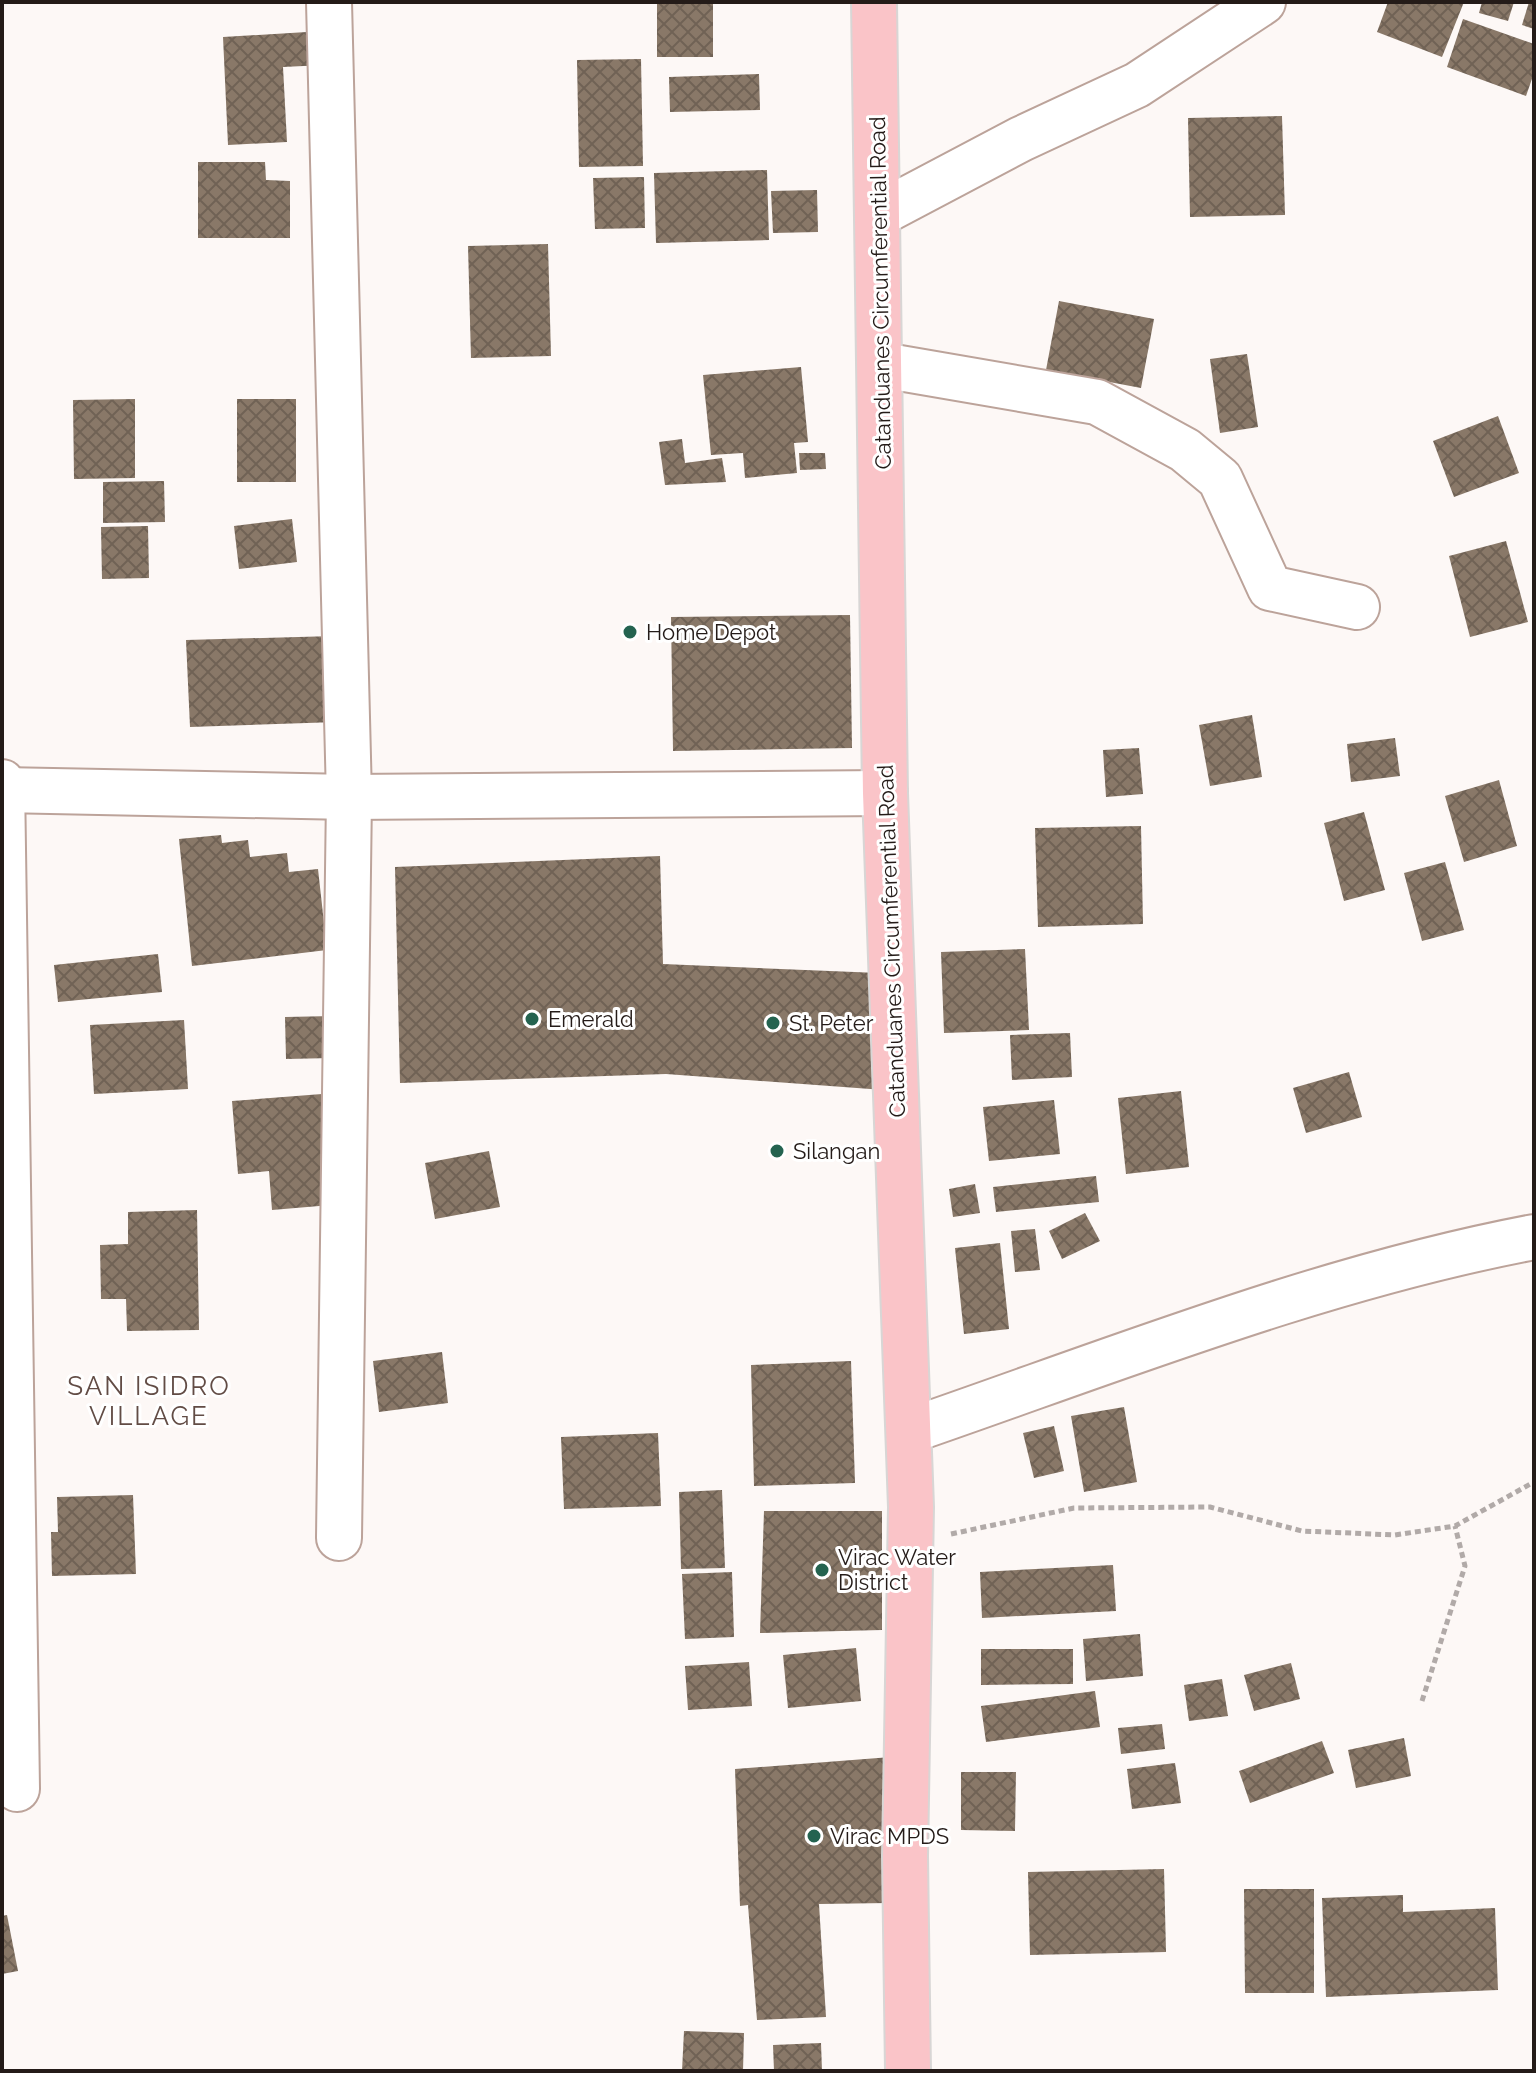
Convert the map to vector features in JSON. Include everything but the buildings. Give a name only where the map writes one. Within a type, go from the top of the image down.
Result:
[{"type":"main road","name":"Catanduanes Circumferential Road","points":[[874,2],[882,365],[885,793],[909,1431],[905,1856],[908,2071]]},
{"type":"street","points":[[329,2],[349,797],[339,1538]]},
{"type":"street","points":[[879,214],[1021,139],[1137,85],[1263,2]]},
{"type":"street","points":[[882,365],[1097,402],[1185,450],[1220,479],[1270,588],[1357,607]]},
{"type":"street","points":[[2,782],[17,1789]]},
{"type":"street","points":[[2,790],[349,797],[885,793]]},
{"type":"street","points":[[909,1431],[1290,1302],[1444,1256],[1534,1237]]},
{"type":"path","points":[[910,1543],[1074,1508],[1210,1507],[1318,1532],[1395,1535],[1455,1526],[1534,1482]]},
{"type":"path","points":[[1422,1701],[1465,1566],[1455,1526]]},
{"type":"place","name":"Home Depot","points":[[630,632]]},
{"type":"place","name":"Emerald","points":[[532,1019]]},
{"type":"place","name":"St. Peter","points":[[773,1023]]},
{"type":"place","name":"Silangan","points":[[777,1151]]},
{"type":"place","name":"Virac Water District","points":[[822,1570]]},
{"type":"place","name":"Virac MPDS","points":[[814,1836]]},
{"type":"district","name":"SAN ISIDRO VILLAGE","points":[[149,1401]]}]
